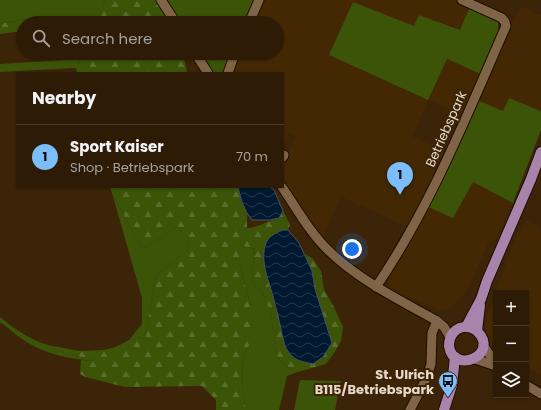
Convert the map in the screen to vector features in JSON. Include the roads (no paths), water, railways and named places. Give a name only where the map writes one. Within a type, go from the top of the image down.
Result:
[{"type":"main road","points":[[477,331],[481,299],[487,281],[531,179],[541,152]]},
{"type":"main road","points":[[471,360],[459,359],[455,357],[449,346],[450,337],[462,328],[481,299]]},
{"type":"main road","points":[[452,385],[471,360],[481,353],[483,345],[482,337],[474,328],[462,328]]},
{"type":"main road","points":[[444,410],[452,385],[455,357]]},
{"type":"street","points":[[161,0],[171,16]]},
{"type":"street","points":[[252,16],[258,0]]},
{"type":"street","name":"Betriebspark","points":[[376,287],[434,189],[506,26],[502,18],[462,0]]},
{"type":"street","points":[[200,60],[207,72]]},
{"type":"street","points":[[228,72],[233,60]]},
{"type":"street","points":[[283,188],[311,229],[329,251],[350,268],[376,287],[441,324],[462,328]]},
{"type":"street","points":[[441,324],[450,337]]},
{"type":"street","points":[[410,410],[427,378],[431,364],[432,333],[441,324]]},
{"type":"street","points":[[483,345],[494,362]]},
{"type":"street","points":[[471,360],[493,364]]},
{"type":"street","points":[[529,387],[541,394]]},
{"type":"water","points":[[238,188],[271,188],[274,190],[283,211],[279,218],[269,220],[252,220],[243,205]]},
{"type":"water","points":[[288,230],[299,243],[312,271],[315,289],[332,343],[323,357],[313,364],[296,359],[290,354],[285,346],[265,268],[264,253],[266,243],[277,232]]},
{"type":"place","name":"Sport Kaiser","points":[[400,195]]},
{"type":"place","name":"St. Ulrich B115/Betriebspark","points":[[448,398]]}]
